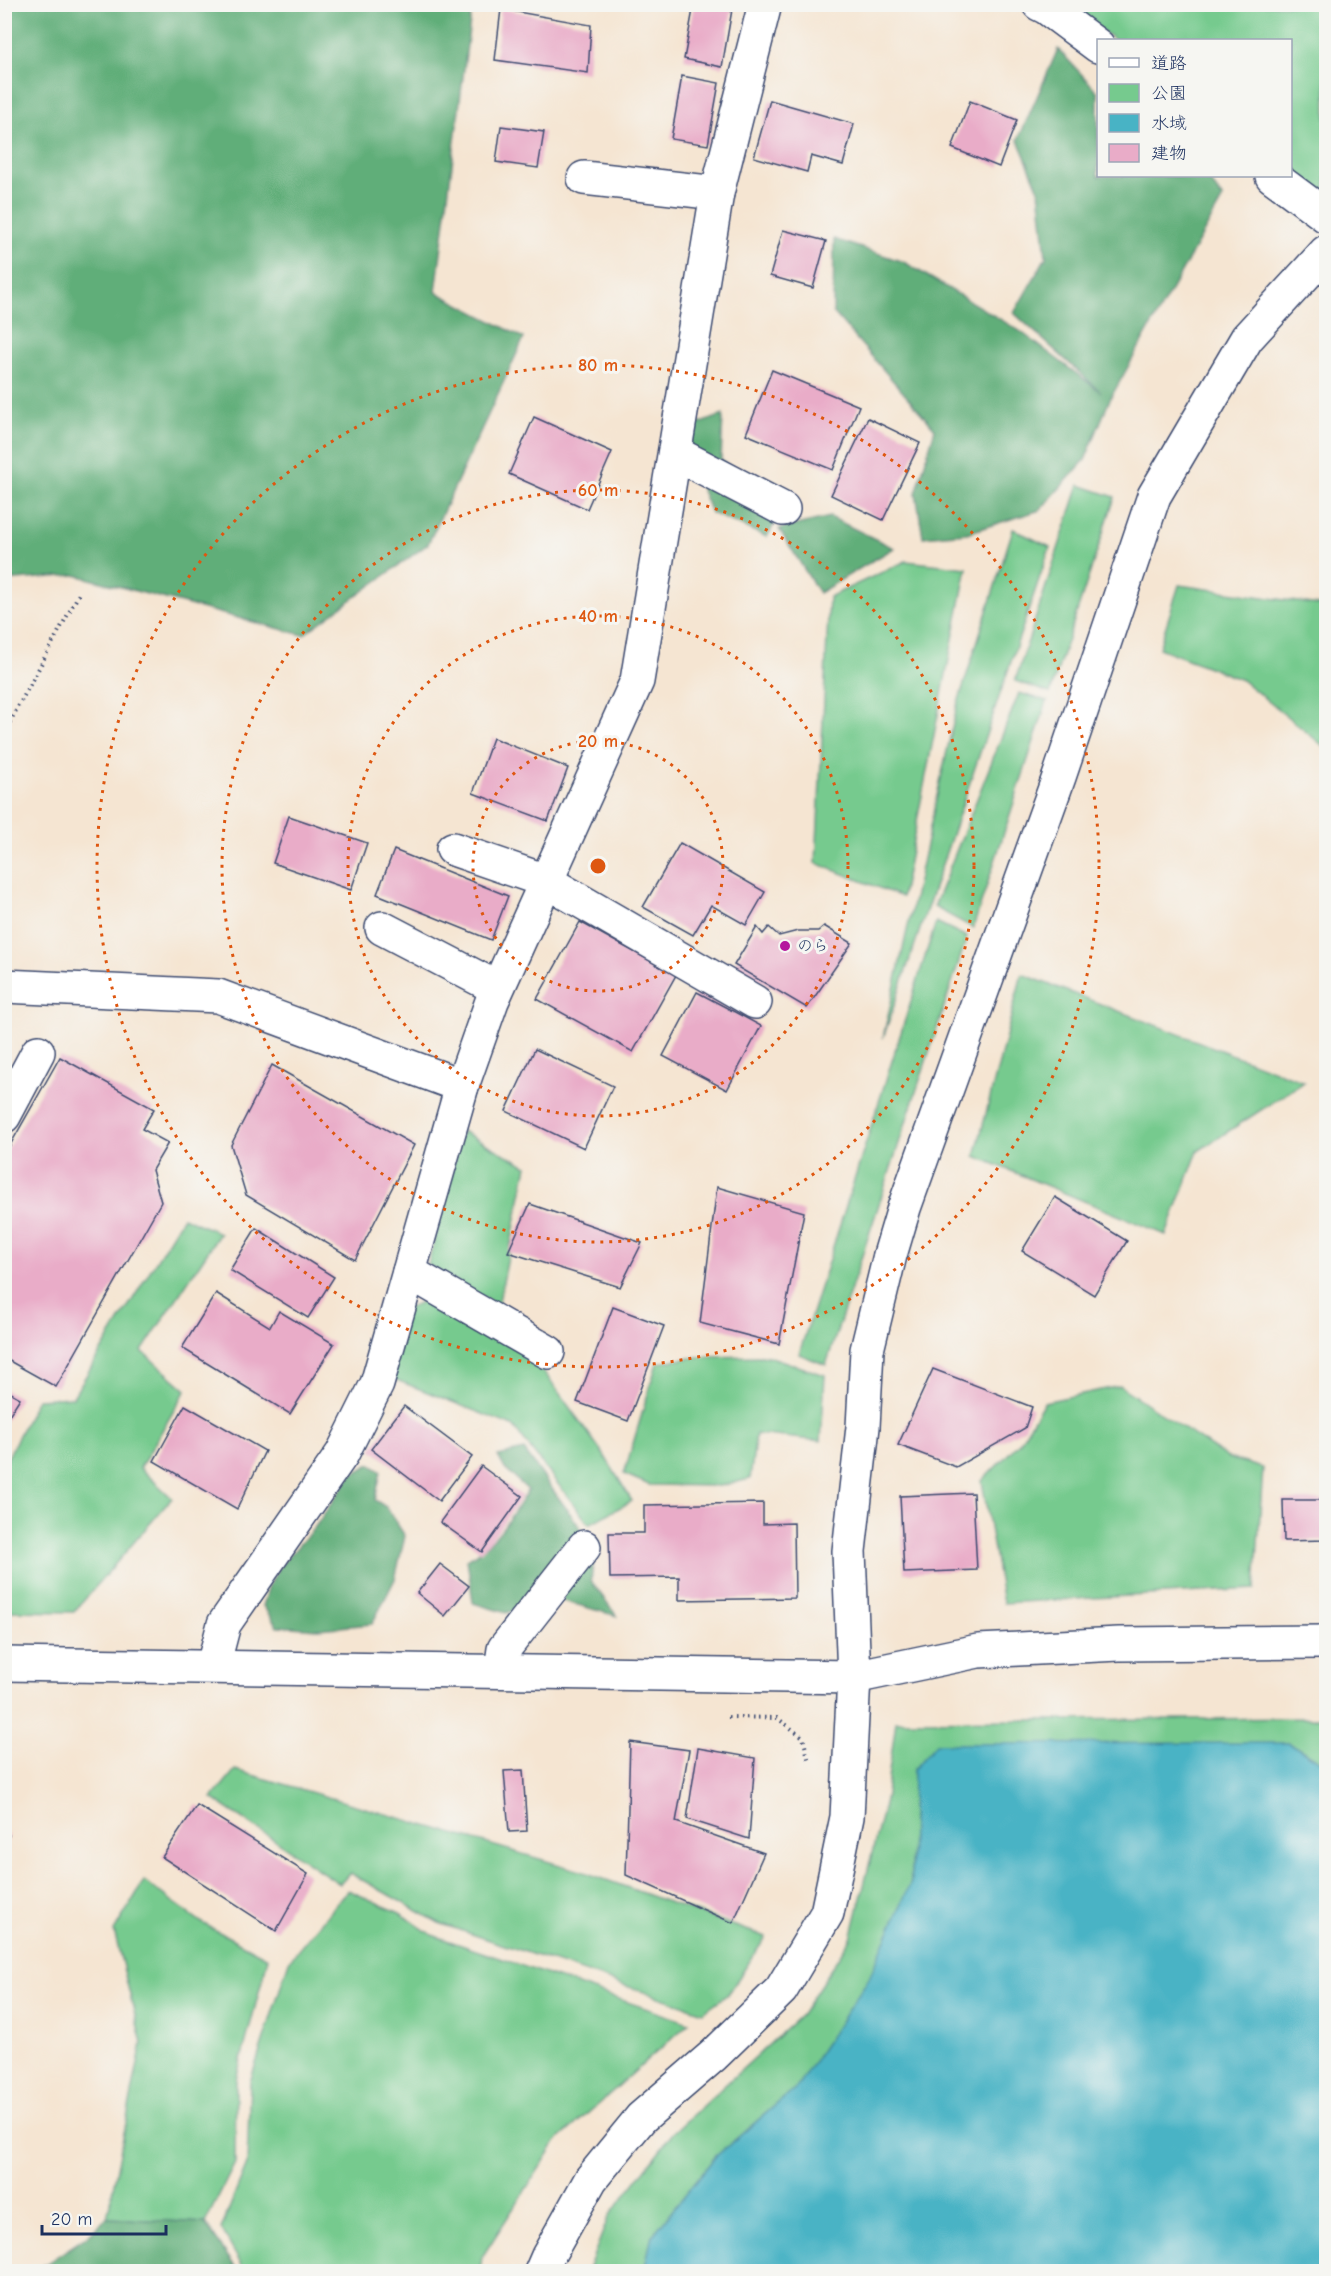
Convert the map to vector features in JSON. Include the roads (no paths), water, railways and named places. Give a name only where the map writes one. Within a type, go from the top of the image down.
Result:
[{"type":"street","points":[[213,1666],[224,1624],[347,1444],[376,1384],[462,1086],[498,988],[638,681],[717,193],[765,4]]},
{"type":"street","points":[[1039,4],[1097,45]]},
{"type":"street","points":[[1273,177],[1326,216]]},
{"type":"street","points":[[584,178],[717,193]]},
{"type":"street","points":[[541,2271],[591,2179],[641,2118],[714,2055],[781,1990],[827,1913],[847,1817],[855,1677],[849,1551],[863,1427],[867,1350],[904,1208],[1059,777],[1154,496],[1247,338],[1326,252]]},
{"type":"street","points":[[675,453],[783,509]]},
{"type":"street","points":[[453,849],[546,881],[755,1002]]},
{"type":"street","points":[[382,928],[498,988]]},
{"type":"street","points":[[4,986],[218,996],[462,1086]]},
{"type":"street","points":[[4,1116],[38,1052]]},
{"type":"street","points":[[409,1272],[548,1352]]},
{"type":"street","points":[[501,1670],[504,1649],[584,1547]]},
{"type":"street","points":[[4,1664],[855,1677],[978,1651],[1119,1644],[1326,1642]]},
{"type":"water","points":[[1289,1743],[1326,1765],[1326,2271],[644,2271],[652,2236],[715,2157],[798,2086],[869,1978],[911,1882],[913,1770],[936,1744]]},
{"type":"place","name":"のら","points":[[785,946]]}]
